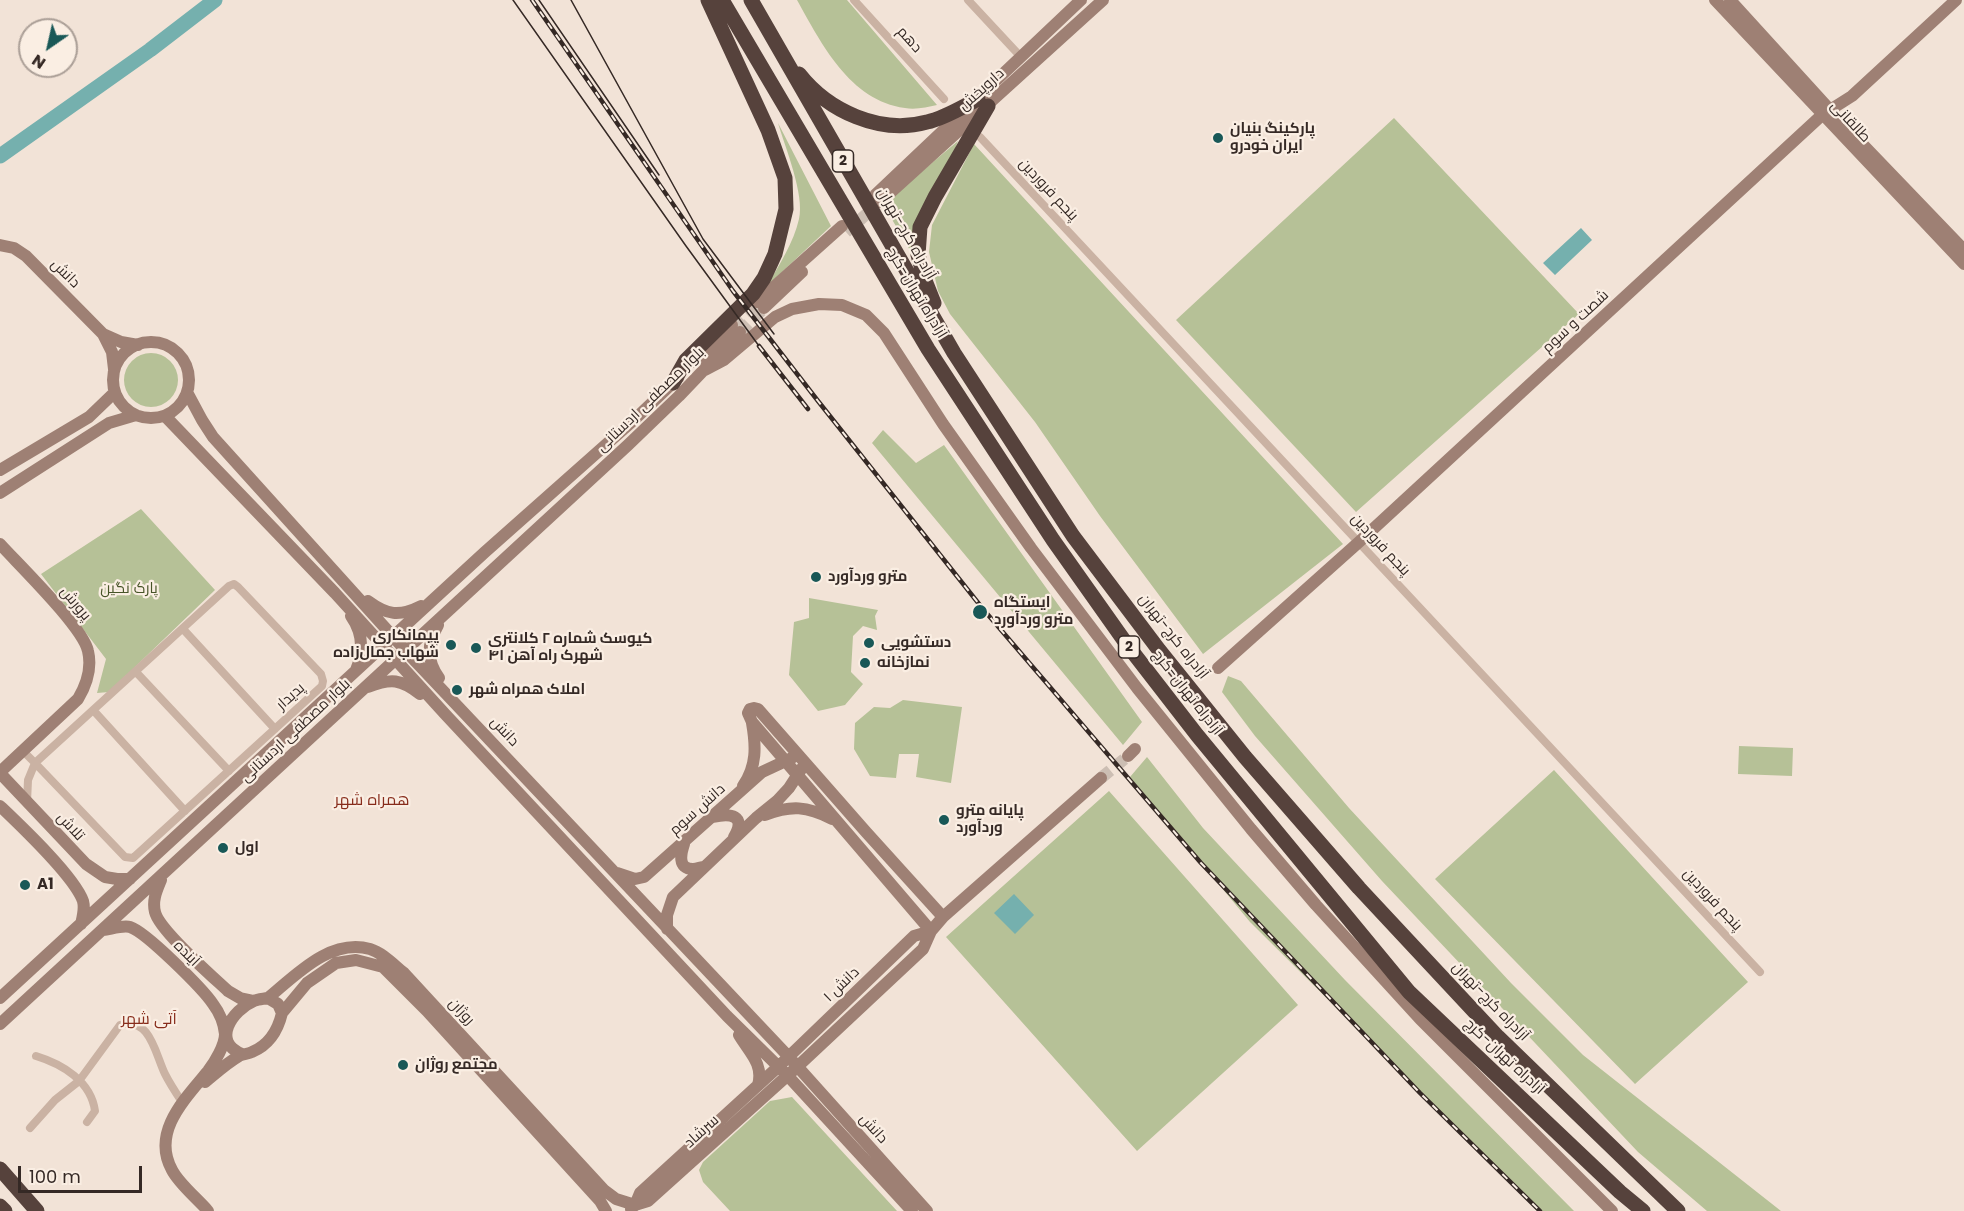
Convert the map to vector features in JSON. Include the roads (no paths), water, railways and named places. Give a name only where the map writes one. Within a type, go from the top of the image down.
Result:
[{"type":"highway","points":[[673,382],[686,360],[753,294],[764,278],[776,254],[786,210],[785,178],[768,130],[708,0]]},
{"type":"highway","name":"آزادراه تهران-کرج","points":[[722,0],[928,349],[1053,540],[1128,646],[1197,735],[1409,992],[1620,1192],[1643,1211]]},
{"type":"highway","name":"آزادراه کرج-تهران","points":[[751,0],[954,353],[1073,536],[1159,650],[1245,757],[1359,888],[1498,1037],[1678,1211]]},
{"type":"highway","points":[[773,41],[802,78],[822,97],[842,111],[868,121],[897,124],[926,123],[983,102]]},
{"type":"highway","points":[[954,353],[926,283],[918,255],[918,239],[926,212],[983,102]]},
{"type":"highway","points":[[0,1169],[37,1211]]},
{"type":"highway","points":[[1647,1182],[1690,1211]]},
{"type":"highway","points":[[1620,1192],[1638,1211]]},
{"type":"highway","points":[[0,1206],[5,1211]]},
{"type":"street","name":"دهم","points":[[854,0],[944,99]]},
{"type":"street","points":[[968,0],[1021,57]]},
{"type":"street","name":"داروپخش","points":[[878,199],[983,102],[1103,0]]},
{"type":"street","name":"طالقانی","points":[[1715,0],[1826,113],[1964,264]]},
{"type":"street","name":"طالقانی","points":[[1730,0],[1826,113],[1842,123],[1964,250]]},
{"type":"street","name":"شصت و سوم","points":[[1218,668],[1359,542],[1826,113],[1852,96],[1956,0]]},
{"type":"street","name":"داروپخش","points":[[983,102],[1021,57],[1080,1]]},
{"type":"street","name":"پنجم فروردین","points":[[980,137],[1760,972]]},
{"type":"street","points":[[760,305],[844,229]]},
{"type":"street","name":"دانش","points":[[0,245],[14,248],[26,256],[103,334]]},
{"type":"street","points":[[705,370],[724,360],[775,317],[792,309],[819,304],[842,305],[866,315],[884,333],[943,424],[1031,548],[1137,688],[1251,829],[1316,905],[1420,1019],[1612,1211]]},
{"type":"street","name":"بلوار مصطفی اردستانی","points":[[0,998],[435,598],[673,382],[736,329],[705,370],[628,445],[0,1024]]},
{"type":"street","points":[[103,334],[121,342],[138,345],[161,344],[172,349],[181,357],[187,368],[189,380],[187,392],[175,410],[165,416],[145,418],[136,415],[127,410],[115,392],[113,381],[115,370],[128,351],[138,345]]},
{"type":"street","points":[[103,334],[112,352],[115,370]]},
{"type":"street","points":[[0,470],[89,417],[115,392]]},
{"type":"street","name":"دانش","points":[[187,392],[213,437],[354,592],[389,641],[395,658],[727,1017],[782,1071],[912,1211]]},
{"type":"street","points":[[0,493],[109,423],[136,415]]},
{"type":"street","name":"دانش","points":[[165,416],[335,593],[389,641],[405,649],[788,1056],[927,1211]]},
{"type":"street","name":"پرورش","points":[[0,544],[83,638],[88,651],[89,669],[86,685],[78,699],[0,773]]},
{"type":"street","name":"پدیدار","points":[[234,585],[321,674],[323,681],[322,686],[133,858],[125,857],[35,763],[136,672],[229,586],[234,585]]},
{"type":"street","points":[[354,592],[380,610],[396,614],[409,612],[435,598]]},
{"type":"street","points":[[335,593],[354,620],[360,634],[362,648],[354,674]]},
{"type":"street","points":[[450,610],[430,639],[429,657],[434,670],[454,702]]},
{"type":"street","points":[[183,629],[275,729]]},
{"type":"street","points":[[136,672],[229,771]]},
{"type":"street","points":[[362,690],[386,682],[400,681],[409,685],[445,714]]},
{"type":"street","points":[[331,695],[337,693],[343,695],[344,707]]},
{"type":"street","points":[[735,796],[747,780],[756,747],[752,722],[748,713],[754,708],[758,709],[943,917]]},
{"type":"street","points":[[94,711],[185,811]]},
{"type":"street","points":[[752,722],[931,931]]},
{"type":"street","points":[[23,751],[35,763],[28,780],[27,802]]},
{"type":"street","points":[[667,929],[666,915],[672,897],[783,795],[798,774],[802,758]]},
{"type":"street","name":"دانش سوم","points":[[616,873],[635,879],[644,877],[684,844],[762,772],[786,761],[802,758]]},
{"type":"street","name":"تلاش","points":[[0,773],[94,871],[105,877],[130,879]]},
{"type":"street","name":"دانش ۱","points":[[782,1071],[797,1067],[923,949],[931,931],[943,917],[1101,778]]},
{"type":"street","points":[[0,806],[64,873],[83,901],[84,911],[81,924]]},
{"type":"street","points":[[756,818],[779,810],[807,808],[839,822]]},
{"type":"street","points":[[21,826],[21,819],[24,815],[37,813]]},
{"type":"street","points":[[713,817],[726,814],[736,818],[739,826],[732,840]]},
{"type":"street","points":[[684,844],[680,856],[682,863],[693,869],[704,867]]},
{"type":"street","points":[[64,873],[77,872],[80,859]]},
{"type":"street","points":[[163,875],[154,897],[155,913],[164,928],[228,991],[240,998],[254,1001]]},
{"type":"street","name":"آینده","points":[[102,930],[128,927],[145,935],[213,1003],[225,1035]]},
{"type":"street","name":"دانش ۱","points":[[782,1071],[788,1056],[914,936],[931,931]]},
{"type":"street","name":"روژان","points":[[268,998],[318,959],[336,949],[356,947],[371,950],[388,959],[404,974],[431,1008],[603,1201]]},
{"type":"street","name":"روژان","points":[[282,1013],[307,983],[336,963],[356,960],[383,967],[431,1008]]},
{"type":"street","points":[[208,1211],[172,1172],[165,1155],[166,1135],[172,1117],[211,1066],[219,1053],[225,1035],[232,1020],[242,1008],[254,1001],[268,998],[278,1004],[282,1013],[279,1026],[260,1049],[250,1054],[233,1051],[227,1044],[225,1035]]},
{"type":"street","points":[[727,1017],[757,1063],[760,1076],[758,1085]]},
{"type":"street","points":[[30,1128],[55,1100],[79,1081],[120,1025],[129,1022],[136,1024],[147,1033],[166,1077],[182,1102]]},
{"type":"street","points":[[182,1102],[242,1054]]},
{"type":"street","points":[[36,1056],[51,1060],[64,1068],[75,1076],[90,1094],[95,1111],[87,1122]]},
{"type":"street","name":"سرشاد","points":[[632,1208],[640,1193],[758,1085],[782,1071]]},
{"type":"street","name":"سرشاد","points":[[632,1208],[648,1202],[782,1071]]},
{"type":"street","points":[[603,1201],[616,1198],[632,1208]]},
{"type":"water","points":[[1581,228],[1592,240],[1555,275],[1543,263]]},
{"type":"water","points":[[1014,894],[1034,915],[1015,934],[994,913]]},
{"type":"waterway","points":[[0,156],[150,50],[215,0]]},
{"type":"tunnel","points":[[846,232],[877,205]]},
{"type":"tunnel","points":[[732,325],[757,302]]},
{"type":"tunnel","points":[[740,332],[764,308]]},
{"type":"tunnel","points":[[1101,778],[1128,756]]},
{"type":"tram line","points":[[513,0],[759,346]]},
{"type":"tram line","points":[[539,0],[659,175]]},
{"type":"tram line","points":[[571,0],[703,239],[774,334]]},
{"type":"railway","points":[[532,0],[733,291],[983,609],[1201,863],[1420,1093],[1540,1211]]},
{"type":"railway","points":[[759,346],[808,409]]},
{"type":"place","name":"پارکینگ بنیان ایران خودرو","points":[[1218,138]]},
{"type":"place","name":"مترو وردآورد","points":[[816,577]]},
{"type":"place","name":"ایستگاه مترو وردآورد","points":[[980,612]]},
{"type":"place","name":"دستشویی","points":[[869,643]]},
{"type":"place","name":"پیمانکاری شهاب جمال‌زاده","points":[[451,645]]},
{"type":"place","name":"کیوسک شماره ۲ کلانتری ۴۱ شهرک راه آهن","points":[[476,648]]},
{"type":"place","name":"نمازخانه","points":[[865,663]]},
{"type":"place","name":"املاک همراه شهر","points":[[457,690]]},
{"type":"place","name":"پایانه مترو وردآورد","points":[[944,820]]},
{"type":"place","name":"اول","points":[[223,848]]},
{"type":"place","name":"A1","points":[[25,885]]},
{"type":"place","name":"مجتمع روژان","points":[[403,1065]]},
{"type":"district","name":"همراه شهر","points":[[372,801]]},
{"type":"district","name":"آتی شهر","points":[[149,1020]]},
{"type":"park label","name":"پارک نگین","points":[[129,589]]}]
